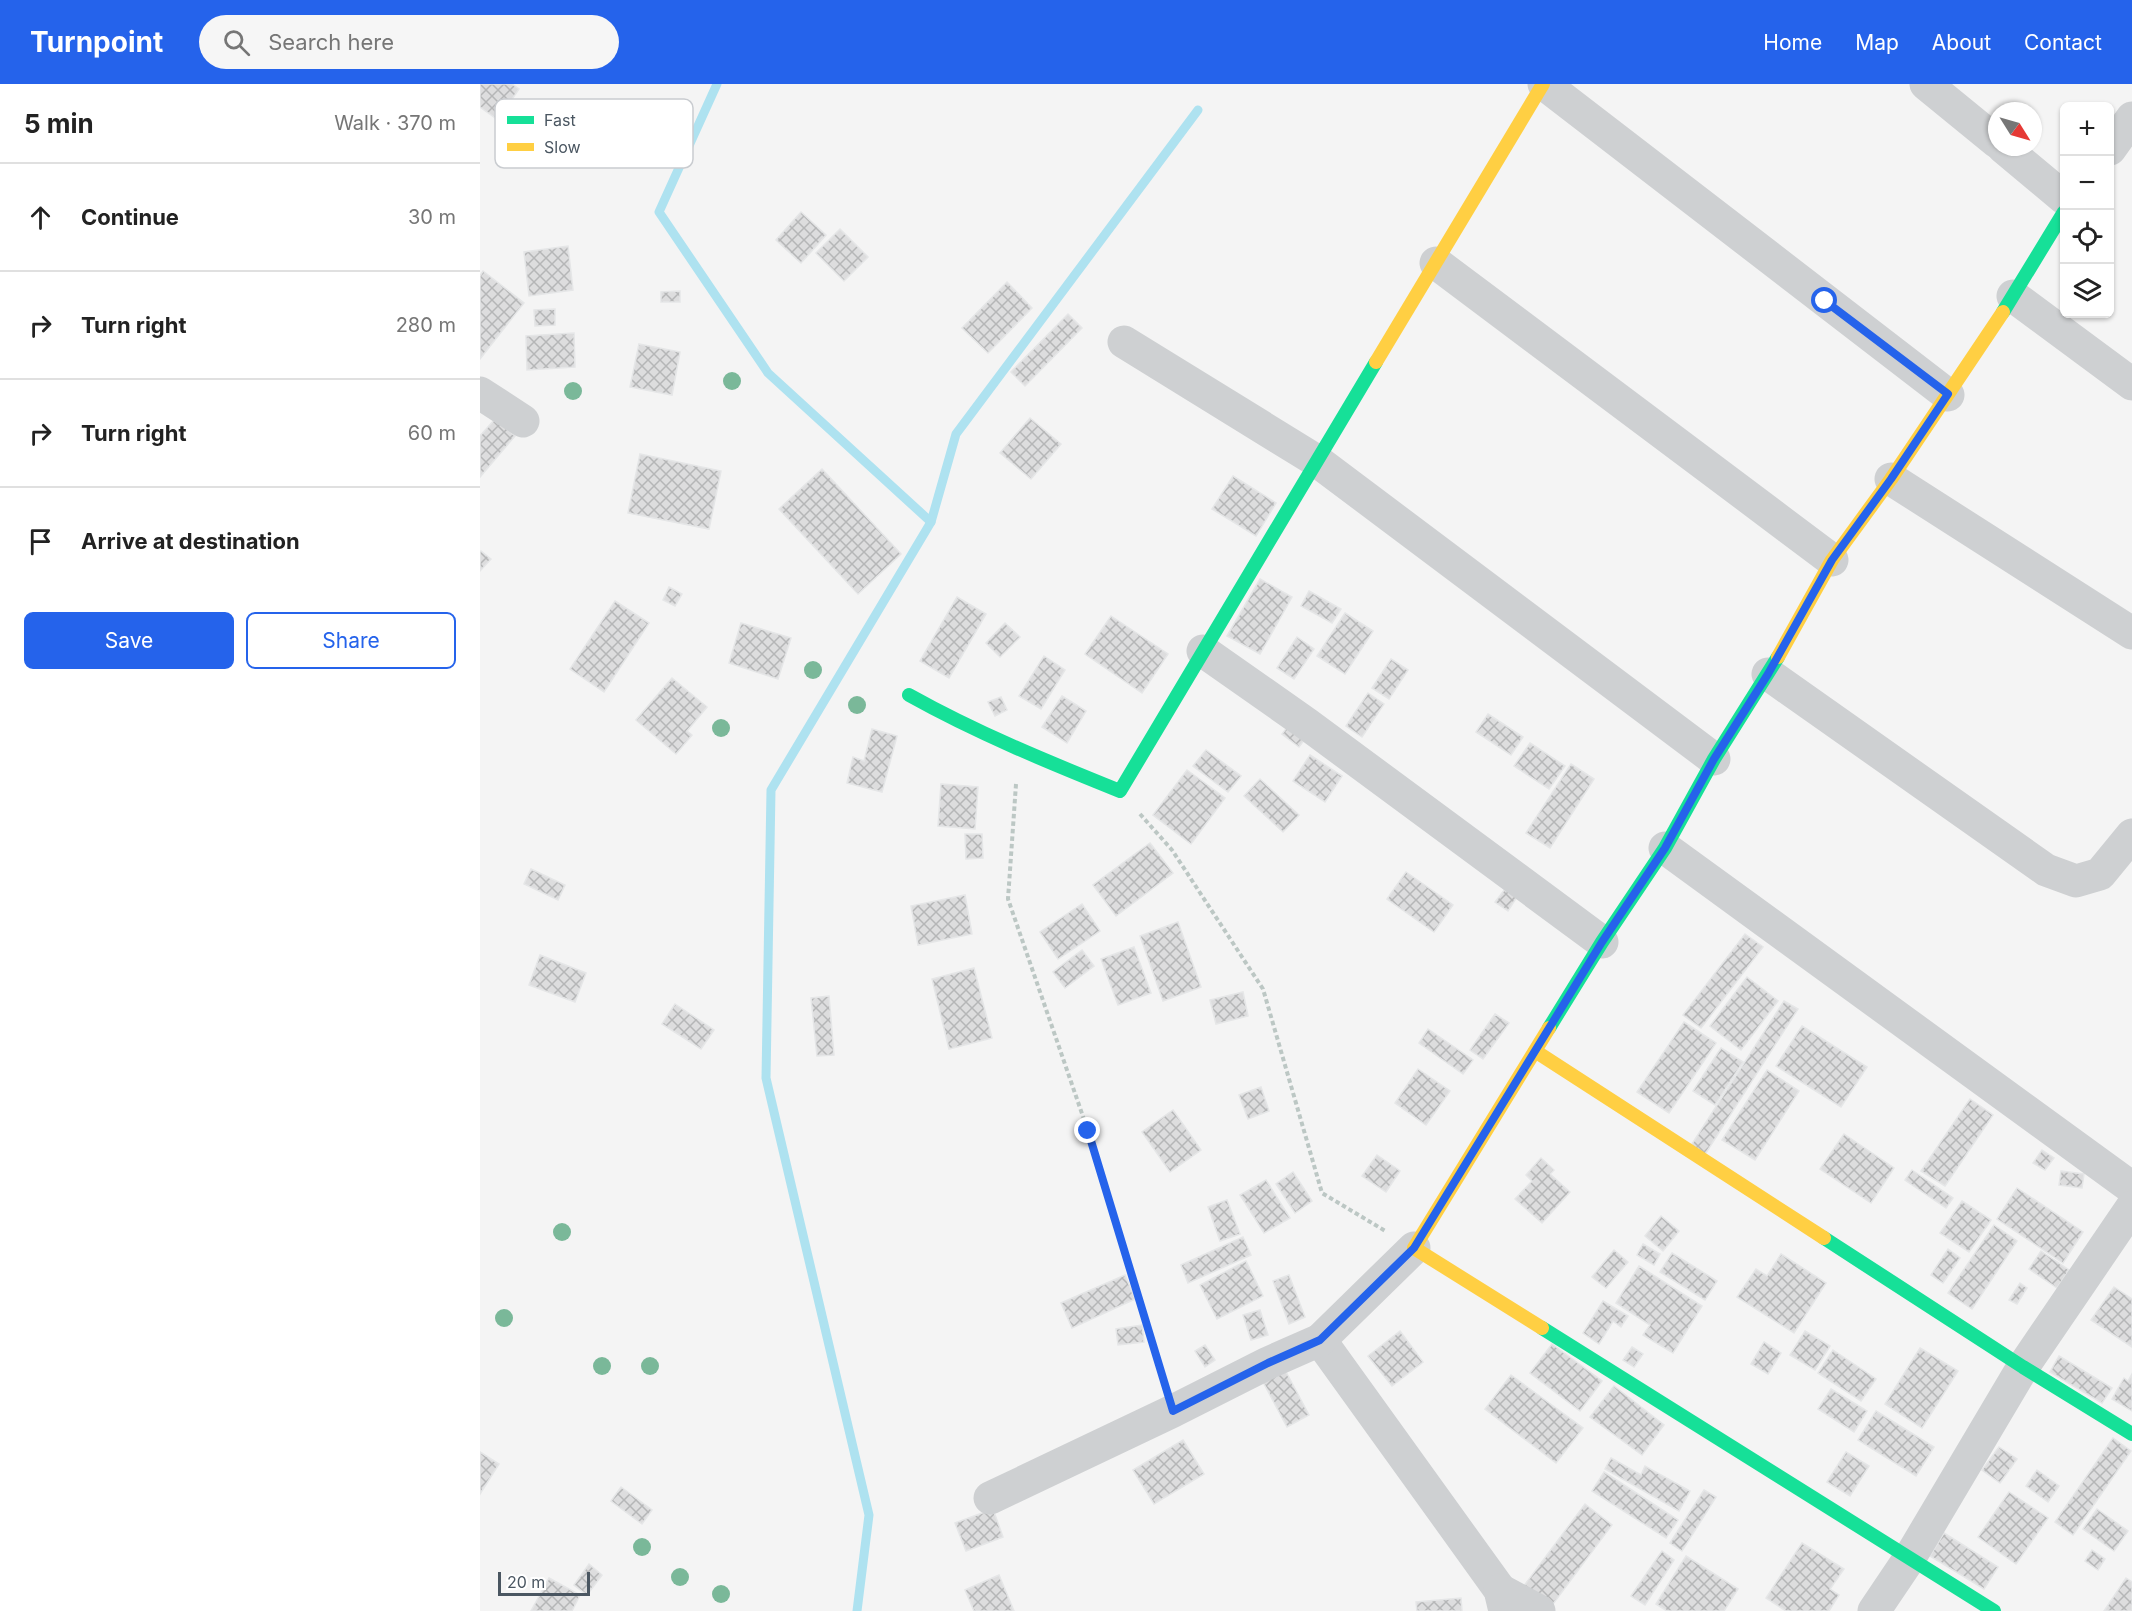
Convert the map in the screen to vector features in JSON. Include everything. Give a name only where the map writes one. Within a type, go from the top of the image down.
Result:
[{"type":"street","points":[[909,695],[955,721],[1018,750],[1120,791],[1544,84],[1948,394]]},
{"type":"street","points":[[1926,84],[1988,135]]},
{"type":"street","points":[[2114,142],[2132,118]]},
{"type":"street","points":[[2014,156],[2060,195]]},
{"type":"street","points":[[990,1498],[1320,1340],[1414,1248],[1602,942],[1665,848],[1714,759],[1768,674],[1832,560],[1891,479],[1948,394],[2013,296],[2060,219]]},
{"type":"street","points":[[1436,263],[1832,560]]},
{"type":"street","points":[[2013,296],[2132,384]]},
{"type":"street","points":[[1124,342],[1317,461],[1714,759]]},
{"type":"street","points":[[480,393],[523,421]]},
{"type":"street","points":[[1891,479],[2132,633]]},
{"type":"street","points":[[1203,651],[1307,724],[1602,942]]},
{"type":"street","points":[[1768,674],[2046,870],[2076,881],[2100,874],[2132,836]]},
{"type":"street","points":[[1665,848],[2132,1188]]},
{"type":"street","points":[[1535,1051],[2023,1367],[2132,1434]]},
{"type":"street","points":[[1874,1611],[1909,1559],[2023,1367],[2132,1208]]},
{"type":"street","points":[[1414,1248],[1994,1611]]},
{"type":"street","points":[[1320,1340],[1503,1601],[1539,1611]]},
{"type":"path","points":[[1018,750],[1008,899],[1088,1131],[1173,1411]]},
{"type":"path","points":[[1120,791],[1172,850],[1263,989],[1322,1193],[1414,1248]]},
{"type":"building","points":[[480,84],[512,84],[519,89],[512,99],[495,99],[495,118],[480,107]]},
{"type":"building","points":[[801,212],[826,235],[801,263],[776,240]]},
{"type":"building","points":[[840,229],[868,257],[844,281],[816,253]]},
{"type":"building","points":[[568,246],[573,290],[529,296],[524,252]]},
{"type":"building","points":[[483,271],[524,303],[480,359],[480,276]]},
{"type":"building","points":[[1007,282],[1032,308],[988,353],[962,328]]},
{"type":"building","points":[[680,291],[680,302],[661,302],[661,292]]},
{"type":"building","points":[[555,309],[555,325],[535,326],[534,310]]},
{"type":"building","points":[[1068,314],[1082,328],[1025,386],[1011,372]]},
{"type":"building","points":[[574,333],[575,367],[527,370],[526,336]]},
{"type":"building","points":[[639,344],[680,352],[672,395],[630,387]]},
{"type":"building","points":[[1030,418],[1061,444],[1031,479],[1000,453]]},
{"type":"building","points":[[495,419],[515,436],[480,477],[480,436]]},
{"type":"building","points":[[640,454],[721,471],[709,529],[628,513]]},
{"type":"building","points":[[822,469],[901,554],[858,594],[779,509]]},
{"type":"building","points":[[1233,476],[1276,503],[1256,536],[1212,509]]},
{"type":"building","points":[[480,552],[491,559],[480,571]]},
{"type":"building","points":[[1260,579],[1292,597],[1260,654],[1227,636]]},
{"type":"building","points":[[669,587],[682,594],[675,606],[663,600]]},
{"type":"building","points":[[1309,591],[1341,609],[1332,623],[1301,606]]},
{"type":"building","points":[[957,597],[986,614],[949,678],[920,661]]},
{"type":"building","points":[[615,601],[649,623],[604,692],[570,669]]},
{"type":"building","points":[[1345,613],[1373,631],[1345,674],[1317,656]]},
{"type":"building","points":[[1111,616],[1168,654],[1142,693],[1085,654]]},
{"type":"building","points":[[741,623],[791,638],[778,679],[729,663]]},
{"type":"building","points":[[1005,623],[1020,637],[1000,657],[986,643]]},
{"type":"building","points":[[1297,637],[1314,649],[1294,679],[1277,668]]},
{"type":"building","points":[[1044,656],[1065,670],[1041,709],[1019,696]]},
{"type":"building","points":[[1391,659],[1408,670],[1389,699],[1372,688]]},
{"type":"building","points":[[672,678],[707,707],[687,731],[692,735],[676,754],[636,720]]},
{"type":"building","points":[[1368,693],[1384,704],[1362,737],[1346,726]]},
{"type":"building","points":[[1062,696],[1086,711],[1067,743],[1042,727]]},
{"type":"building","points":[[1001,697],[1007,710],[995,716],[988,702]]},
{"type":"building","points":[[1488,714],[1523,737],[1511,755],[1476,732]]},
{"type":"building","points":[[1291,722],[1308,735],[1299,747],[1282,734]]},
{"type":"building","points":[[872,729],[897,736],[882,792],[847,783],[853,757],[864,761]]},
{"type":"building","points":[[1530,743],[1565,766],[1549,789],[1514,766]]},
{"type":"building","points":[[1206,750],[1241,776],[1228,792],[1193,766]]},
{"type":"building","points":[[1310,755],[1342,776],[1325,802],[1293,781]]},
{"type":"building","points":[[1571,764],[1594,779],[1550,848],[1526,833]]},
{"type":"building","points":[[1187,770],[1225,798],[1191,844],[1153,815]]},
{"type":"building","points":[[1260,779],[1299,815],[1283,832],[1244,796]]},
{"type":"building","points":[[941,784],[978,787],[975,829],[938,826]]},
{"type":"building","points":[[965,834],[982,834],[983,858],[966,859]]},
{"type":"building","points":[[1150,843],[1173,873],[1116,916],[1093,885]]},
{"type":"building","points":[[531,869],[565,885],[558,900],[524,884]]},
{"type":"building","points":[[1406,872],[1453,905],[1434,932],[1387,899]]},
{"type":"building","points":[[1505,889],[1517,897],[1508,911],[1495,902]]},
{"type":"building","points":[[965,895],[972,934],[918,945],[911,906]]},
{"type":"building","points":[[1082,904],[1100,931],[1058,959],[1040,932]]},
{"type":"building","points":[[1178,922],[1201,987],[1163,1001],[1140,936]]},
{"type":"building","points":[[1745,934],[1763,947],[1701,1028],[1683,1015]]},
{"type":"building","points":[[1134,947],[1151,993],[1118,1005],[1101,959]]},
{"type":"building","points":[[1082,950],[1094,966],[1065,988],[1053,972]]},
{"type":"building","points":[[540,955],[586,973],[575,1002],[529,985]]},
{"type":"building","points":[[974,968],[992,1038],[949,1049],[932,979]]},
{"type":"building","points":[[1747,977],[1778,1001],[1741,1050],[1710,1026]]},
{"type":"building","points":[[1243,992],[1248,1016],[1216,1024],[1210,1000]]},
{"type":"building","points":[[829,996],[834,1055],[817,1056],[811,998]]},
{"type":"building","points":[[1784,1001],[1798,1009],[1704,1156],[1690,1147]]},
{"type":"building","points":[[675,1004],[714,1030],[701,1049],[662,1024]]},
{"type":"building","points":[[1495,1014],[1509,1023],[1483,1059],[1470,1050]]},
{"type":"building","points":[[1684,1022],[1716,1043],[1669,1113],[1637,1092]]},
{"type":"building","points":[[1802,1026],[1867,1067],[1841,1107],[1776,1066]]},
{"type":"building","points":[[1428,1029],[1473,1060],[1463,1074],[1419,1043]]},
{"type":"building","points":[[1721,1048],[1743,1062],[1715,1105],[1693,1091]]},
{"type":"building","points":[[1418,1069],[1450,1091],[1426,1125],[1395,1103]]},
{"type":"building","points":[[1767,1070],[1799,1091],[1755,1160],[1722,1140]]},
{"type":"building","points":[[1261,1087],[1269,1111],[1248,1119],[1239,1095]]},
{"type":"building","points":[[1970,1099],[1993,1115],[1945,1186],[1921,1171]]},
{"type":"building","points":[[1173,1110],[1201,1150],[1170,1172],[1142,1132]]},
{"type":"building","points":[[1844,1134],[1894,1168],[1871,1203],[1820,1169]]},
{"type":"building","points":[[2042,1150],[2054,1158],[2045,1170],[2033,1163]]},
{"type":"building","points":[[1377,1155],[1400,1171],[1386,1192],[1362,1176]]},
{"type":"building","points":[[1541,1158],[1554,1170],[1550,1174],[1570,1192],[1542,1223],[1515,1199],[1532,1181],[1526,1175]]},
{"type":"building","points":[[1912,1170],[1953,1198],[1946,1208],[1905,1180]]},
{"type":"building","points":[[2061,1171],[2084,1174],[2082,1188],[2059,1185]]},
{"type":"building","points":[[1293,1172],[1312,1201],[1295,1213],[1276,1184]]},
{"type":"building","points":[[1266,1180],[1290,1218],[1264,1233],[1240,1195]]},
{"type":"building","points":[[2017,1188],[2083,1232],[2063,1263],[1997,1219]]},
{"type":"building","points":[[1227,1200],[1240,1234],[1220,1241],[1208,1207]]},
{"type":"building","points":[[1962,1201],[1991,1220],[1969,1252],[1940,1233]]},
{"type":"building","points":[[1661,1216],[1679,1231],[1663,1251],[1645,1236]]},
{"type":"building","points":[[1994,1225],[2017,1241],[1972,1309],[1948,1293]]},
{"type":"building","points":[[1243,1237],[1251,1255],[1188,1283],[1181,1265]]},
{"type":"building","points":[[1643,1244],[1660,1254],[1654,1265],[1637,1255]]},
{"type":"building","points":[[1948,1249],[1960,1258],[1943,1283],[1931,1275]]},
{"type":"building","points":[[1614,1250],[1628,1262],[1606,1288],[1592,1277]]},
{"type":"building","points":[[2041,1251],[2069,1270],[2057,1288],[2029,1269]]},
{"type":"building","points":[[1672,1253],[1717,1281],[1705,1300],[1660,1272]]},
{"type":"building","points":[[1781,1254],[1826,1283],[1794,1333],[1737,1297],[1756,1269],[1767,1276]]},
{"type":"building","points":[[1246,1261],[1263,1296],[1217,1319],[1200,1285]]},
{"type":"building","points":[[1639,1266],[1702,1306],[1673,1353],[1643,1335],[1650,1325],[1616,1303]]},
{"type":"building","points":[[1125,1275],[1135,1299],[1072,1328],[1061,1303]]},
{"type":"building","points":[[1289,1275],[1305,1317],[1289,1324],[1273,1281]]},
{"type":"building","points":[[2020,1283],[2027,1288],[2017,1304],[2009,1300]]},
{"type":"building","points":[[2114,1287],[2132,1299],[2132,1347],[2091,1320]]},
{"type":"building","points":[[1603,1301],[1628,1316],[1621,1327],[1613,1321],[1599,1344],[1583,1333]]},
{"type":"building","points":[[1260,1310],[1268,1335],[1251,1340],[1243,1315]]},
{"type":"building","points":[[1142,1325],[1144,1342],[1118,1345],[1116,1329]]},
{"type":"building","points":[[1400,1331],[1423,1362],[1392,1386],[1368,1356]]},
{"type":"building","points":[[1805,1331],[1830,1346],[1815,1370],[1790,1355]]},
{"type":"building","points":[[1764,1342],[1781,1353],[1768,1374],[1751,1364]]},
{"type":"building","points":[[1552,1344],[1602,1381],[1580,1411],[1530,1373]]},
{"type":"building","points":[[1205,1345],[1215,1360],[1205,1367],[1195,1351]]},
{"type":"building","points":[[1632,1347],[1643,1354],[1634,1367],[1623,1360]]},
{"type":"building","points":[[1920,1348],[1958,1371],[1922,1428],[1885,1404]]},
{"type":"building","points":[[1833,1350],[1876,1379],[1861,1401],[1818,1373]]},
{"type":"building","points":[[2059,1356],[2112,1388],[2102,1403],[2050,1372]]},
{"type":"building","points":[[1284,1368],[1309,1415],[1287,1427],[1262,1380]]},
{"type":"building","points":[[2132,1374],[2132,1411],[2112,1399],[2124,1378],[2128,1381]]},
{"type":"building","points":[[1511,1375],[1583,1428],[1556,1463],[1485,1409]]},
{"type":"building","points":[[1614,1386],[1664,1425],[1642,1455],[1590,1417]]},
{"type":"building","points":[[1831,1389],[1867,1411],[1854,1432],[1818,1409]]},
{"type":"building","points":[[1876,1411],[1934,1447],[1916,1476],[1858,1440]]},
{"type":"building","points":[[2113,1438],[2131,1451],[2073,1535],[2055,1522]]},
{"type":"building","points":[[1183,1440],[1204,1474],[1154,1504],[1133,1470]]},
{"type":"building","points":[[1999,1447],[2017,1459],[2000,1483],[1982,1470]]},
{"type":"building","points":[[480,1452],[499,1464],[480,1494]]},
{"type":"building","points":[[1846,1452],[1869,1466],[1850,1496],[1827,1482]]},
{"type":"building","points":[[1611,1458],[1641,1475],[1645,1466],[1690,1491],[1679,1511],[1605,1469]]},
{"type":"building","points":[[2037,1470],[2059,1486],[2048,1502],[2026,1486]]},
{"type":"building","points":[[1604,1472],[1678,1520],[1666,1538],[1592,1491]]},
{"type":"building","points":[[621,1487],[652,1510],[642,1524],[611,1501]]},
{"type":"building","points":[[1704,1490],[1716,1497],[1682,1551],[1670,1543]]},
{"type":"building","points":[[2009,1492],[2048,1518],[2016,1564],[1978,1537]]},
{"type":"building","points":[[1585,1504],[1612,1525],[1550,1608],[1523,1587]]},
{"type":"building","points":[[993,1509],[1003,1537],[966,1551],[955,1523]]},
{"type":"building","points":[[2097,1509],[2128,1531],[2114,1551],[2083,1529]]},
{"type":"building","points":[[1944,1533],[1998,1567],[1984,1589],[1930,1556]]},
{"type":"building","points":[[1802,1543],[1844,1569],[1830,1589],[1839,1595],[1829,1611],[1786,1611],[1766,1598]]},
{"type":"building","points":[[2092,1550],[2105,1559],[2098,1570],[2085,1561]]},
{"type":"building","points":[[1662,1551],[1674,1560],[1645,1605],[1631,1596]]},
{"type":"building","points":[[1686,1556],[1738,1589],[1724,1611],[1667,1611],[1656,1604]]},
{"type":"building","points":[[589,1564],[602,1575],[587,1595],[574,1585]]},
{"type":"building","points":[[999,1575],[1014,1611],[974,1611],[965,1590]]},
{"type":"building","points":[[549,1578],[580,1595],[572,1611],[531,1611]]},
{"type":"building","points":[[2126,1578],[2132,1582],[2132,1611],[2104,1611]]},
{"type":"building","points":[[1461,1598],[1462,1611],[1417,1611],[1416,1602]]},
{"type":"waterway","points":[[693,137],[717,84]]},
{"type":"waterway","points":[[857,1611],[869,1515],[766,1078],[771,790],[931,522],[956,434],[1198,110]]},
{"type":"waterway","points":[[679,168],[659,212],[768,373],[931,522]]},
{"type":"traffic: fast","points":[[2003,312],[2060,219]]},
{"type":"traffic: fast","points":[[909,695],[987,734],[1120,791],[1376,362]]},
{"type":"traffic: fast","points":[[1549,1028],[1602,942],[1665,848],[1714,759],[1778,657]]},
{"type":"traffic: fast","points":[[1824,1238],[2023,1367],[2132,1434]]},
{"type":"traffic: fast","points":[[1542,1328],[1994,1611]]},
{"type":"traffic: slow","points":[[1376,362],[1543,84]]},
{"type":"traffic: slow","points":[[1778,657],[1832,560],[1891,479],[2003,312]]},
{"type":"traffic: slow","points":[[1542,1328],[1414,1248],[1549,1028]]},
{"type":"traffic: slow","points":[[1535,1051],[1824,1238]]},
{"type":"route","points":[[1088,1131],[1173,1411],[1268,1363],[1320,1340],[1414,1248],[1602,942],[1665,848],[1714,759],[1768,674],[1832,560],[1891,479],[1948,394],[1825,301]]}]
